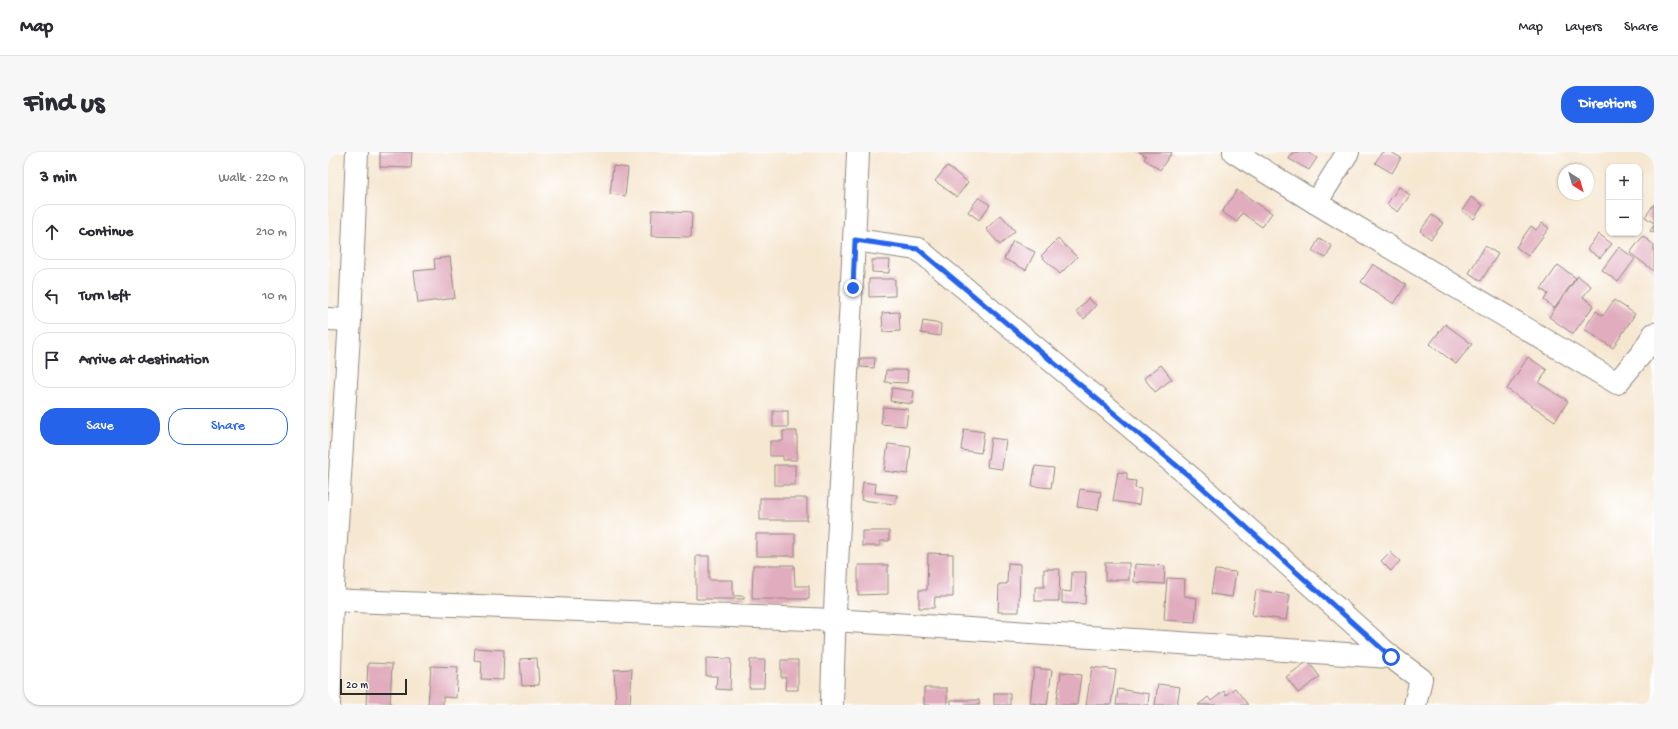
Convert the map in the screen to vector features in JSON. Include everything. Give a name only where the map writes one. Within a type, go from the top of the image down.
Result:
[{"type":"street","points":[[329,705],[330,600],[350,320],[357,152]]},
{"type":"street","points":[[832,705],[834,620],[855,240],[858,152]]},
{"type":"street","points":[[1234,152],[1316,203],[1617,382],[1642,353],[1654,334]]},
{"type":"street","points":[[1316,203],[1348,152]]},
{"type":"street","points":[[855,240],[918,249],[1195,481],[1391,657],[1421,679],[1414,705]]},
{"type":"street","points":[[328,318],[350,320]]},
{"type":"street","points":[[330,600],[834,620],[1391,657]]},
{"type":"building","points":[[380,152],[412,152],[411,168],[380,167]]},
{"type":"building","points":[[1139,152],[1172,152],[1160,170],[1144,159],[1146,156]]},
{"type":"building","points":[[1293,152],[1307,152],[1317,158],[1309,170],[1289,159]]},
{"type":"building","points":[[1382,152],[1391,152],[1401,158],[1392,173],[1375,163]]},
{"type":"building","points":[[613,166],[628,168],[625,196],[610,194]]},
{"type":"building","points":[[947,166],[968,182],[957,197],[935,181]]},
{"type":"building","points":[[1399,187],[1410,195],[1398,212],[1387,204]]},
{"type":"building","points":[[1237,190],[1272,213],[1262,227],[1242,213],[1237,222],[1222,212]]},
{"type":"building","points":[[979,197],[990,205],[979,220],[968,212]]},
{"type":"building","points":[[1471,197],[1483,205],[1474,219],[1462,211]]},
{"type":"building","points":[[1654,204],[1654,223],[1645,217]]},
{"type":"building","points":[[652,210],[692,212],[691,237],[651,236]]},
{"type":"building","points":[[1001,215],[1015,231],[1000,245],[986,229]]},
{"type":"building","points":[[1432,215],[1443,223],[1431,239],[1420,231]]},
{"type":"building","points":[[1542,223],[1549,228],[1528,256],[1516,247],[1531,226],[1536,230]]},
{"type":"building","points":[[1654,225],[1654,233],[1650,231]]},
{"type":"building","points":[[1599,234],[1612,244],[1600,258],[1587,249]]},
{"type":"building","points":[[1643,236],[1654,245],[1654,271],[1630,253]]},
{"type":"building","points":[[1058,239],[1077,257],[1060,274],[1041,256]]},
{"type":"building","points":[[1319,239],[1332,246],[1326,258],[1312,251]]},
{"type":"building","points":[[1013,241],[1035,252],[1026,270],[1004,259]]},
{"type":"building","points":[[1485,246],[1498,254],[1481,281],[1469,273]]},
{"type":"building","points":[[1619,247],[1635,259],[1618,282],[1602,270]]},
{"type":"building","points":[[450,257],[455,298],[418,303],[414,271],[435,269],[434,259]]},
{"type":"building","points":[[872,260],[890,260],[889,273],[872,272]]},
{"type":"building","points":[[1373,264],[1406,285],[1394,304],[1361,282]]},
{"type":"building","points":[[1558,265],[1576,278],[1554,308],[1544,300],[1548,294],[1541,289]]},
{"type":"building","points":[[1578,276],[1591,286],[1583,297],[1594,305],[1573,334],[1549,317]]},
{"type":"building","points":[[869,279],[895,279],[895,296],[869,297]]},
{"type":"building","points":[[1088,298],[1096,305],[1084,319],[1076,312]]},
{"type":"building","points":[[1614,300],[1635,314],[1613,348],[1584,329],[1596,311],[1603,316]]},
{"type":"building","points":[[899,312],[900,331],[883,332],[882,313]]},
{"type":"building","points":[[923,321],[941,324],[940,336],[921,333]]},
{"type":"building","points":[[1445,324],[1472,344],[1456,364],[1430,344]]},
{"type":"building","points":[[1528,357],[1547,370],[1539,383],[1568,401],[1555,421],[1507,389]]},
{"type":"building","points":[[861,358],[875,358],[874,368],[860,367]]},
{"type":"building","points":[[1161,365],[1172,379],[1155,392],[1144,378]]},
{"type":"building","points":[[886,370],[908,370],[907,383],[885,382]]},
{"type":"building","points":[[892,388],[914,391],[912,404],[890,401]]},
{"type":"building","points":[[883,407],[908,409],[906,426],[881,424]]},
{"type":"building","points":[[773,411],[788,411],[788,427],[773,427]]},
{"type":"building","points":[[964,429],[984,432],[981,453],[961,450]]},
{"type":"building","points":[[783,431],[797,431],[797,460],[783,460],[783,456],[770,456],[770,441],[783,441]]},
{"type":"building","points":[[991,438],[1006,440],[1002,469],[987,467]]},
{"type":"building","points":[[888,444],[911,447],[908,474],[884,471]]},
{"type":"building","points":[[774,465],[795,465],[795,485],[774,485]]},
{"type":"building","points":[[1035,466],[1054,468],[1051,488],[1032,486]]},
{"type":"building","points":[[1118,472],[1127,473],[1127,480],[1136,481],[1135,488],[1141,489],[1139,505],[1113,501]]},
{"type":"building","points":[[863,482],[876,484],[875,493],[897,495],[895,504],[861,500]]},
{"type":"building","points":[[1080,489],[1101,492],[1098,510],[1077,507]]},
{"type":"building","points":[[760,498],[807,498],[807,520],[760,520]]},
{"type":"building","points":[[862,531],[889,531],[889,541],[880,541],[880,546],[862,546]]},
{"type":"building","points":[[756,534],[795,534],[795,556],[756,556]]},
{"type":"building","points":[[1390,552],[1400,561],[1391,571],[1381,561]]},
{"type":"building","points":[[928,553],[953,554],[953,597],[935,597],[934,608],[919,608],[919,590],[927,590]]},
{"type":"building","points":[[696,556],[709,556],[709,580],[733,580],[733,596],[744,596],[744,599],[696,599]]},
{"type":"building","points":[[1008,563],[1020,564],[1019,612],[998,612],[999,584],[1007,584]]},
{"type":"building","points":[[1105,563],[1129,563],[1129,580],[1105,580]]},
{"type":"building","points":[[1135,564],[1165,566],[1164,584],[1134,582]]},
{"type":"building","points":[[753,565],[794,565],[795,586],[809,586],[809,599],[752,599]]},
{"type":"building","points":[[858,565],[888,565],[888,594],[858,595]]},
{"type":"building","points":[[1044,569],[1060,569],[1059,601],[1035,601],[1035,587],[1044,587]]},
{"type":"building","points":[[1215,570],[1236,572],[1232,597],[1211,594]]},
{"type":"building","points":[[1072,572],[1086,572],[1085,604],[1062,603],[1062,591],[1071,592]]},
{"type":"building","points":[[1167,578],[1185,579],[1184,596],[1197,598],[1195,622],[1164,620]]},
{"type":"building","points":[[1256,590],[1290,595],[1286,620],[1252,615]]},
{"type":"building","points":[[475,648],[504,650],[503,680],[481,679],[482,661],[474,660]]},
{"type":"building","points":[[537,658],[539,685],[522,686],[520,659]]},
{"type":"building","points":[[706,658],[731,659],[730,690],[716,689],[717,676],[706,676]]},
{"type":"building","points":[[750,660],[765,660],[764,688],[749,688]]},
{"type":"building","points":[[781,660],[798,660],[798,690],[785,690],[786,677],[781,677]]},
{"type":"building","points":[[1308,661],[1320,677],[1298,693],[1286,677]]},
{"type":"building","points":[[368,663],[392,664],[390,705],[366,705]]},
{"type":"building","points":[[431,666],[458,667],[456,698],[443,697],[443,705],[428,705]]},
{"type":"building","points":[[1092,667],[1116,670],[1111,705],[1086,705]]},
{"type":"building","points":[[1034,668],[1052,670],[1047,705],[1030,703]]},
{"type":"building","points":[[632,669],[630,705],[616,705],[614,670]]},
{"type":"building","points":[[1061,672],[1081,675],[1077,705],[1056,705]]},
{"type":"building","points":[[1158,684],[1180,687],[1177,705],[1155,705]]},
{"type":"building","points":[[924,688],[947,688],[947,705],[924,705]]},
{"type":"building","points":[[1235,688],[1248,705],[1198,705],[1208,697],[1211,701],[1224,691],[1226,695]]},
{"type":"building","points":[[1118,689],[1149,694],[1148,705],[1116,705]]},
{"type":"building","points":[[994,693],[1010,693],[1010,705],[994,705]]},
{"type":"building","points":[[951,700],[979,700],[979,705],[951,705]]},
{"type":"route","points":[[853,288],[855,240],[918,249],[1195,481],[1391,657]]}]
